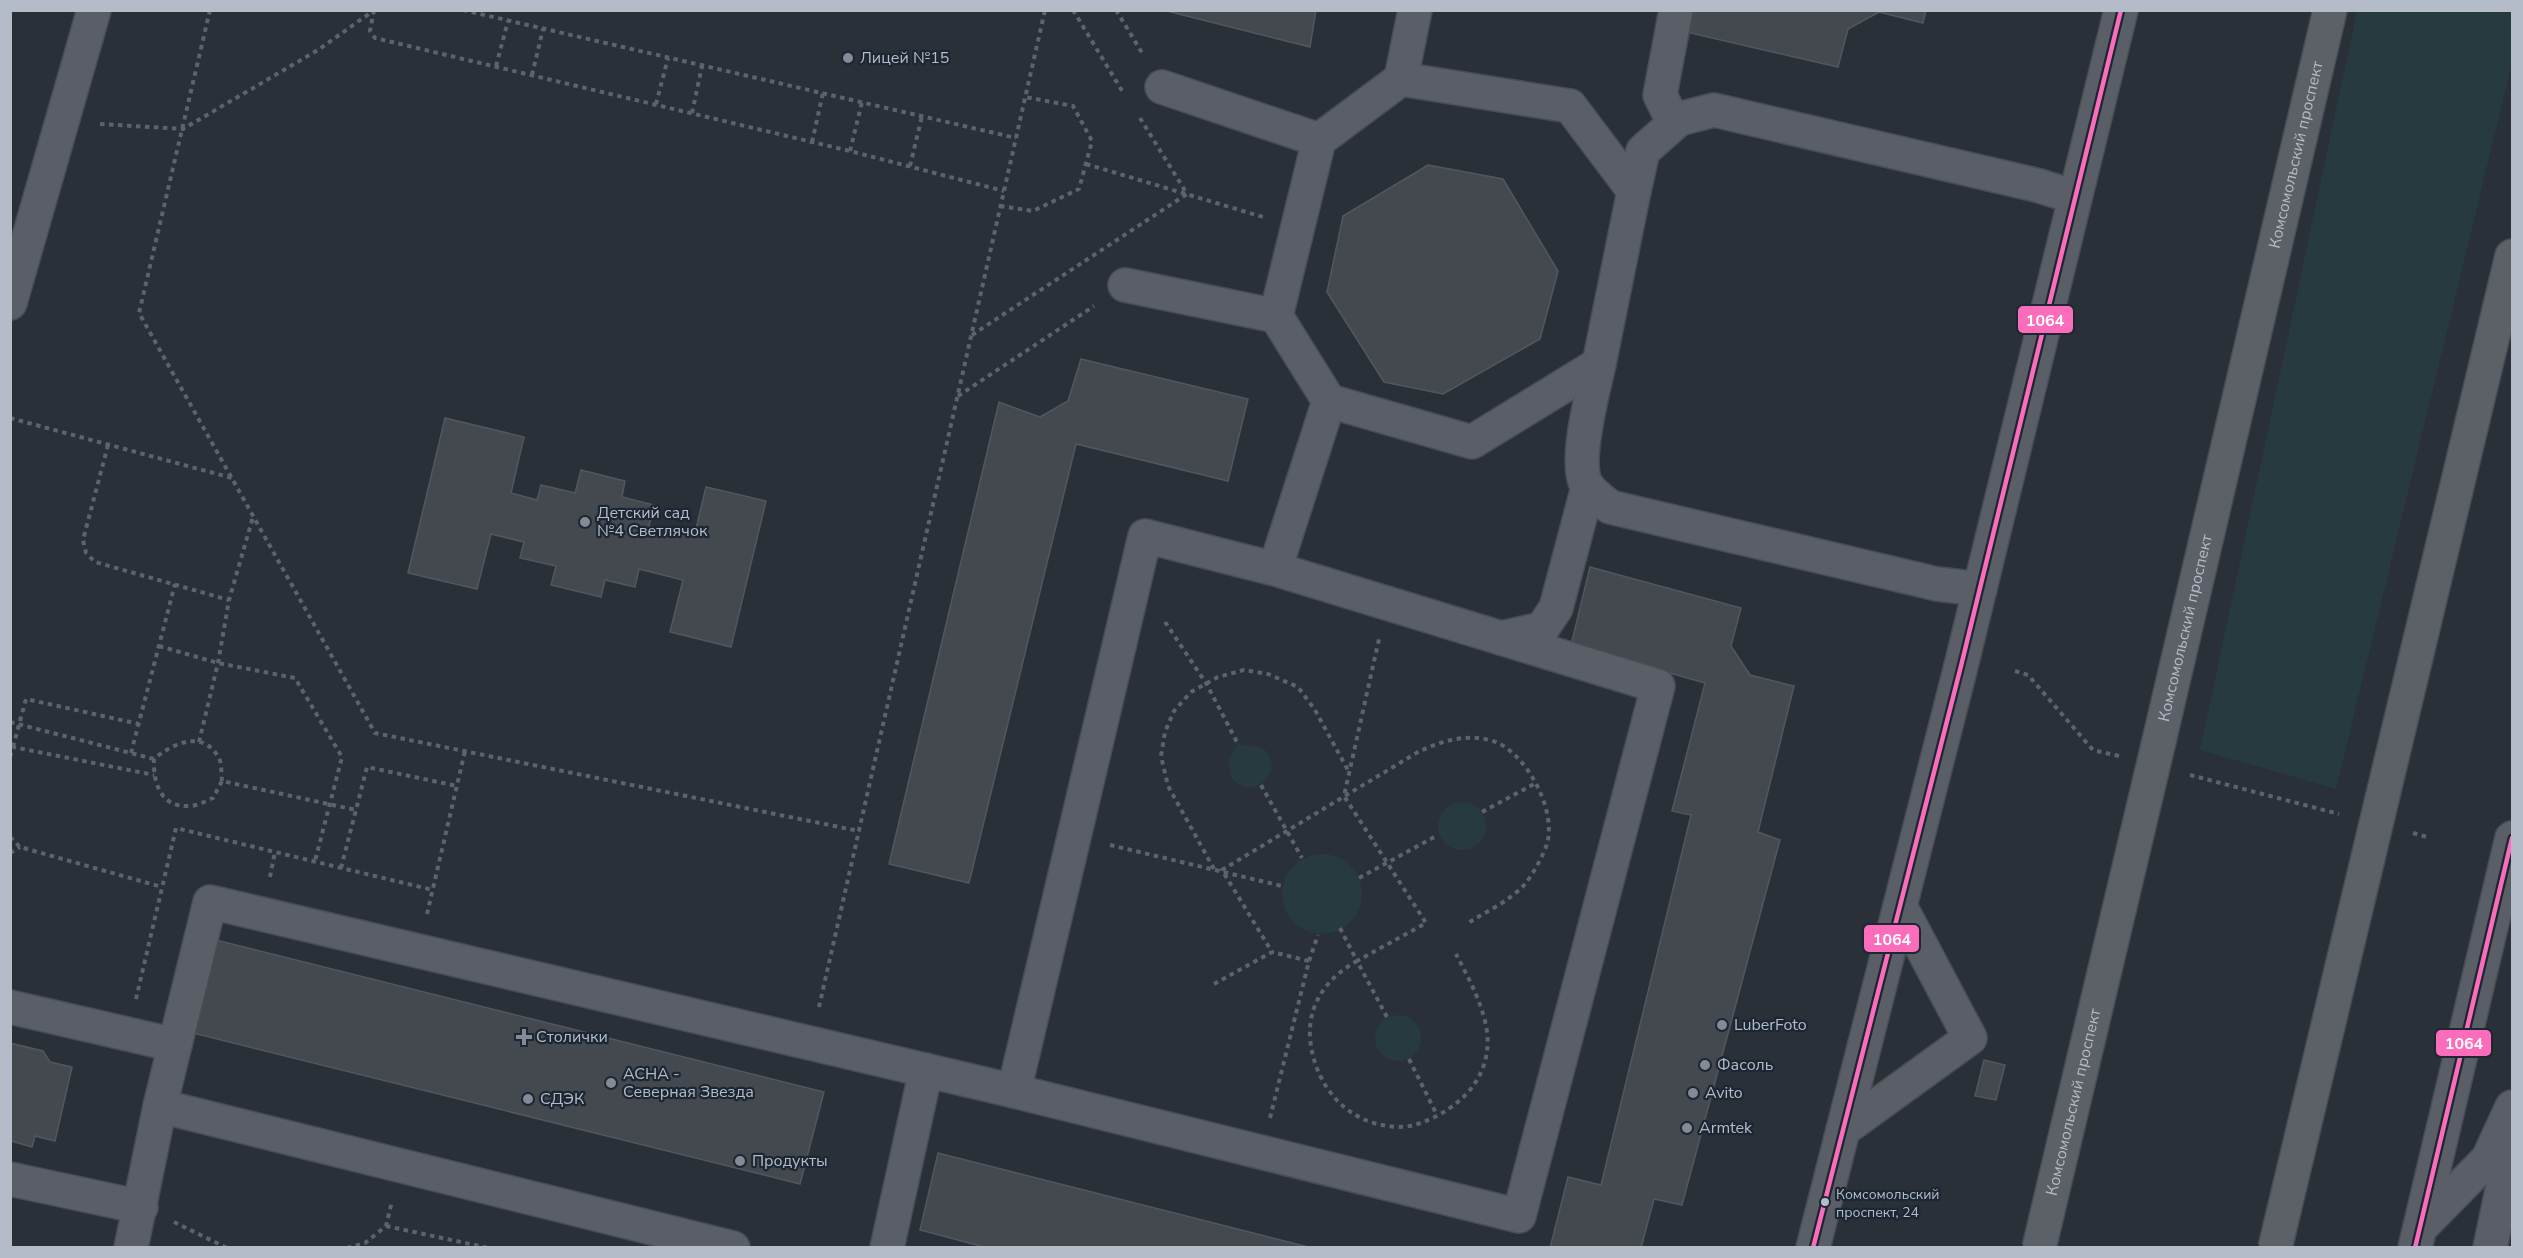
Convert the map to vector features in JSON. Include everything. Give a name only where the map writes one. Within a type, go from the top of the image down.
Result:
[{"type":"main road","name":"Комсомольский проспект","points":[[2039,1248],[2329,12]]},
{"type":"main road","points":[[2275,1248],[2512,256]]},
{"type":"street","points":[[10,303],[94,10]]},
{"type":"street","points":[[1415,10],[1401,78],[1318,140],[1276,316],[1329,401],[1472,442],[1599,364]]},
{"type":"street","points":[[1676,10],[1660,95],[1668,111],[1679,119]]},
{"type":"street","points":[[1813,1248],[1980,589],[2121,10]]},
{"type":"street","points":[[1401,78],[1570,106],[1634,191]]},
{"type":"street","points":[[1162,87],[1318,140]]},
{"type":"street","points":[[1980,589],[1936,584],[1610,507],[1588,487],[1584,477],[1584,428],[1643,151],[1679,119],[1713,110],[2036,185],[2075,197]]},
{"type":"street","points":[[1125,285],[1276,316]]},
{"type":"street","points":[[1275,569],[1329,401]]},
{"type":"street","points":[[1501,638],[1542,629],[1556,608],[1588,487]]},
{"type":"street","points":[[132,1248],[160,1106],[210,902],[1014,1090],[1519,1216],[1658,686],[1275,569],[1145,536],[1014,1090]]},
{"type":"street","points":[[2417,1238],[2505,908],[2512,838]]},
{"type":"street","points":[[1843,1131],[1970,1038],[1900,906]]},
{"type":"street","points":[[10,1007],[175,1045]]},
{"type":"street","points":[[887,1248],[926,1070]]},
{"type":"street","points":[[160,1106],[733,1248]]},
{"type":"street","points":[[2417,1238],[2488,1159],[2512,1107]]},
{"type":"street","points":[[2490,1248],[2512,1143]]},
{"type":"street","points":[[10,1179],[141,1206]]},
{"type":"path","points":[[210,10],[139,313],[375,733],[859,831]]},
{"type":"path","points":[[463,10],[1016,138]]},
{"type":"path","points":[[811,1043],[1045,10]]},
{"type":"path","points":[[1116,10],[1162,87]]},
{"type":"path","points":[[62,122],[183,129],[281,73],[373,11]]},
{"type":"path","points":[[373,11],[370,31],[375,38],[850,151],[1004,191]]},
{"type":"path","points":[[496,66],[508,21]]},
{"type":"path","points":[[532,75],[543,29]]},
{"type":"path","points":[[656,104],[668,58]]},
{"type":"path","points":[[692,113],[702,66]]},
{"type":"path","points":[[812,142],[823,93]]},
{"type":"path","points":[[1000,206],[1033,211],[1079,189],[1092,141],[1073,106],[1025,97]]},
{"type":"path","points":[[850,151],[862,102]]},
{"type":"path","points":[[910,166],[922,116]]},
{"type":"path","points":[[1086,164],[1297,227]]},
{"type":"path","points":[[972,335],[1187,194]]},
{"type":"path","points":[[957,396],[1125,285]]},
{"type":"path","points":[[10,418],[232,478]]},
{"type":"path","points":[[108,445],[83,540],[86,553],[95,562],[229,600]]},
{"type":"path","points":[[199,742],[218,663],[229,600],[253,516]]},
{"type":"path","points":[[1135,578],[1206,683],[1238,744]]},
{"type":"path","points":[[131,753],[175,584]]},
{"type":"path","points":[[1388,603],[1344,796],[1389,862],[1426,923],[1342,969],[1317,999],[1309,1022],[1311,1046],[1318,1073],[1329,1091],[1345,1109],[1369,1122],[1391,1127],[1413,1126],[1437,1115],[1471,1091],[1484,1069],[1486,1022],[1474,989],[1456,954]]},
{"type":"path","points":[[159,646],[218,663],[295,678],[342,757],[315,861]]},
{"type":"path","points":[[1214,869],[1168,786],[1161,756],[1166,732],[1174,711],[1191,692],[1206,683],[1244,670],[1268,674],[1298,687],[1315,710],[1350,773]]},
{"type":"path","points":[[2015,670],[2028,675],[2093,750],[2127,759]]},
{"type":"path","points":[[10,757],[26,699],[139,724]]},
{"type":"path","points":[[10,722],[154,759]]},
{"type":"path","points":[[1222,870],[1418,752],[1441,741],[1466,738],[1494,741],[1526,766],[1536,783],[1545,805],[1548,825],[1547,843],[1525,883],[1501,904],[1468,922]]},
{"type":"path","points":[[190,740],[207,744],[220,759],[222,781],[213,798],[189,806],[171,802],[159,792],[153,775],[154,759],[170,746],[190,740]]},
{"type":"path","points":[[13,747],[153,775]]},
{"type":"path","points":[[419,951],[465,751]]},
{"type":"path","points":[[341,868],[366,766],[457,786]]},
{"type":"path","points":[[2185,774],[2346,816]]},
{"type":"path","points":[[222,781],[356,810]]},
{"type":"path","points":[[1482,812],[1536,783]]},
{"type":"path","points":[[1261,785],[1302,858]]},
{"type":"path","points":[[2404,831],[2427,837]]},
{"type":"path","points":[[1359,878],[1438,835]]},
{"type":"path","points":[[1074,836],[1282,886]]},
{"type":"path","points":[[10,837],[20,847],[162,887]]},
{"type":"path","points":[[10,853],[20,847]]},
{"type":"path","points":[[263,914],[275,852],[433,890]]},
{"type":"path","points":[[1222,870],[1272,952]]},
{"type":"path","points":[[1340,928],[1387,1017]]},
{"type":"path","points":[[1262,1152],[1309,961],[1318,935]]},
{"type":"path","points":[[1214,984],[1272,952],[1309,961]]},
{"type":"path","points":[[1408,1059],[1437,1115]]},
{"type":"path","points":[[347,1248],[365,1243],[386,1226],[401,1165]]},
{"type":"path","points":[[141,1206],[227,1248]]},
{"type":"path","points":[[386,1226],[489,1248]]},
{"type":"green space","points":[[2357,11],[2512,11],[2512,63],[2336,789],[2200,750]]},
{"type":"green space","points":[[1238,744],[1261,748],[1268,753],[1272,767],[1266,780],[1259,785],[1245,788],[1233,780],[1229,771],[1229,762]]},
{"type":"green space","points":[[1457,802],[1467,802],[1479,809],[1486,821],[1486,831],[1479,843],[1467,850],[1457,850],[1442,839],[1438,831],[1438,821],[1449,806]]},
{"type":"green space","points":[[1322,854],[1337,857],[1350,866],[1359,879],[1362,894],[1359,909],[1350,922],[1337,931],[1322,934],[1307,931],[1294,922],[1285,909],[1282,894],[1285,879],[1294,866],[1307,857]]},
{"type":"green space","points":[[1398,1015],[1414,1022],[1421,1038],[1414,1054],[1398,1061],[1382,1054],[1375,1038],[1382,1022]]},
{"type":"building","points":[[1163,10],[1316,10],[1310,47]]},
{"type":"building","points":[[1691,10],[1926,10],[1923,23],[1879,12],[1848,29],[1838,67],[1686,32]]},
{"type":"building","points":[[1428,165],[1503,179],[1558,271],[1540,339],[1443,394],[1384,382],[1327,292],[1343,216]]},
{"type":"building","points":[[1081,359],[1248,399],[1228,481],[1076,444],[969,883],[889,864],[999,402],[1040,417],[1068,401]]},
{"type":"building","points":[[445,418],[524,437],[511,493],[537,500],[541,485],[575,493],[581,470],[625,481],[622,497],[654,505],[649,526],[694,537],[706,487],[766,501],[731,647],[670,632],[683,580],[639,569],[635,587],[605,580],[601,597],[551,585],[556,566],[520,558],[524,542],[491,534],[477,589],[408,573]]},
{"type":"building","points":[[1590,567],[1741,608],[1731,646],[1750,675],[1794,686],[1758,832],[1780,840],[1682,1205],[1654,1199],[1641,1248],[1550,1248],[1568,1177],[1601,1185],[1691,815],[1672,811],[1705,683],[1571,645]]},
{"type":"building","points":[[204,937],[824,1092],[800,1184],[181,1030]]},
{"type":"building","points":[[10,1043],[43,1051],[50,1062],[72,1067],[55,1141],[35,1136],[32,1147],[11,1141],[10,1144]]},
{"type":"building","points":[[1984,1060],[2005,1065],[1996,1100],[1975,1096]]},
{"type":"building","points":[[938,1153],[1312,1248],[988,1248],[920,1230]]},
{"type":"transit line","name":"1064","points":[[1813,1248],[1961,666],[2121,10]]},
{"type":"transit line","name":"1064","points":[[2415,1248],[2512,838]]},
{"type":"place","name":"Лицей №15","points":[[848,58]]},
{"type":"place","name":"Детский сад №4 Светлячок","points":[[585,522]]},
{"type":"place","name":"LuberFoto","points":[[1722,1025]]},
{"type":"place","name":"Столички","points":[[524,1037]]},
{"type":"place","name":"Фасоль","points":[[1705,1065]]},
{"type":"place","name":"АСНА - Северная Звезда","points":[[611,1083]]},
{"type":"place","name":"Avito","points":[[1693,1093]]},
{"type":"place","name":"СДЭК","points":[[528,1099]]},
{"type":"place","name":"Armtek","points":[[1687,1128]]},
{"type":"place","name":"Продукты","points":[[740,1161]]},
{"type":"place","name":"Комсомольский проспект, 24","points":[[1825,1202]]}]
